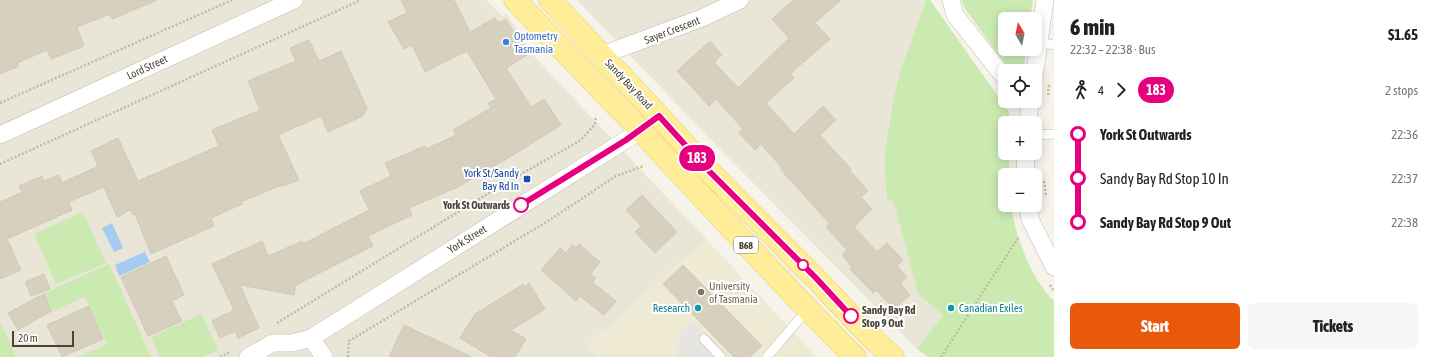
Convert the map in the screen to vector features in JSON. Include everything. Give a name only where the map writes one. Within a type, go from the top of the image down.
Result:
[{"type":"main road","name":"B68","points":[[515,0],[855,357]]},
{"type":"main road","name":"Sandy Bay Road","points":[[550,0],[706,168],[816,278],[874,340],[893,357]]},
{"type":"main road","points":[[640,130],[659,116]]},
{"type":"street","name":"Lord Street","points":[[0,135],[294,0]]},
{"type":"street","name":"Sayer Crescent","points":[[602,56],[702,18],[740,0]]},
{"type":"street","points":[[951,0],[956,15],[998,69]]},
{"type":"street","points":[[1038,64],[1047,43],[1046,0]]},
{"type":"street","name":"York Street","points":[[241,353],[273,343],[289,350],[311,338],[640,130]]},
{"type":"street","points":[[1029,212],[1054,267]]},
{"type":"street","points":[[311,338],[324,357]]},
{"type":"lane","points":[[1042,135],[1054,134]]},
{"type":"lane","points":[[766,357],[808,309]]},
{"type":"lane","points":[[704,339],[721,357]]},
{"type":"path","points":[[0,103],[232,0]]},
{"type":"path","points":[[0,164],[361,0]]},
{"type":"path","points":[[274,325],[507,182],[581,140],[595,124],[597,109]]},
{"type":"path","points":[[348,357],[349,342],[548,221],[616,176],[650,164]]},
{"type":"path","points":[[1043,174],[1047,203]]},
{"type":"path","points":[[940,357],[1029,212]]},
{"type":"path","points":[[220,357],[241,353]]},
{"type":"shaded area","points":[[0,0],[486,0],[502,16],[507,14],[531,53],[706,239],[587,346],[598,357],[0,357]]},
{"type":"shaded area","points":[[577,0],[926,0],[901,69],[894,96],[884,158],[887,201],[893,200],[918,294],[943,315],[917,349],[718,147]]},
{"type":"shaded area","name":"University of Tasmania","points":[[706,239],[817,357],[598,357],[586,346]]},
{"type":"shaded area","points":[[691,321],[731,357],[676,357],[680,333]]},
{"type":"green space","points":[[926,0],[930,0],[998,96],[998,108],[1006,108],[1009,112],[1010,116],[998,116],[998,160],[1009,160],[1009,168],[998,168],[998,212],[1012,212],[1020,243],[1031,269],[1038,281],[1054,301],[1054,357],[928,357],[917,349],[943,315],[918,294],[893,200],[887,201],[884,158],[894,96],[901,69]]},
{"type":"green space","points":[[962,0],[1033,0],[1031,12],[998,12],[998,54],[964,7]]},
{"type":"green space","points":[[999,56],[1025,56],[1024,64],[1005,64]]},
{"type":"green space","points":[[83,212],[106,263],[56,284],[34,234]]},
{"type":"green space","points":[[109,264],[151,357],[79,357],[107,344],[85,297],[40,317],[32,299]]},
{"type":"green space","points":[[201,314],[218,350],[202,357],[160,357],[151,337]]},
{"type":"green space","points":[[0,321],[16,357],[0,357]]},
{"type":"water","points":[[112,223],[123,248],[114,252],[102,228]]},
{"type":"water","points":[[145,252],[150,262],[119,276],[115,265]]},
{"type":"building","points":[[0,0],[157,0],[112,19],[110,14],[77,27],[84,46],[51,59],[47,50],[17,63],[19,66],[0,74]]},
{"type":"building","points":[[401,0],[454,0],[470,32],[495,18],[498,23],[506,19],[527,55],[506,68],[531,107],[544,99],[561,125],[458,187],[409,208],[412,215],[368,236],[373,246],[296,285],[294,295],[240,285],[259,328],[238,338],[235,331],[220,338],[212,321],[234,310],[212,264],[262,241],[268,256],[302,241],[303,244],[369,210],[360,191],[391,176],[385,163],[425,146],[426,149],[456,135],[453,130],[491,108],[488,103],[496,99],[467,51],[425,72],[412,45],[404,49],[388,22],[407,13]]},
{"type":"building","points":[[793,0],[841,0],[815,23],[830,39],[790,74],[794,78],[766,103],[794,134],[823,106],[836,120],[820,135],[851,169],[850,171],[868,191],[861,197],[872,209],[854,227],[877,252],[887,243],[903,260],[897,266],[907,277],[900,283],[910,295],[894,309],[876,290],[873,293],[850,269],[852,267],[842,255],[847,250],[826,227],[830,224],[781,170],[782,168],[761,144],[755,150],[739,133],[743,129],[716,99],[709,106],[677,71],[710,41],[722,55],[714,62],[738,88],[789,38],[772,19]]},
{"type":"building","points":[[309,40],[319,61],[341,51],[367,108],[363,116],[328,132],[321,116],[278,135],[299,180],[283,186],[282,185],[241,202],[242,204],[211,218],[214,226],[151,254],[135,214],[133,215],[131,210],[117,217],[104,187],[69,202],[72,210],[7,239],[21,270],[0,279],[0,202],[22,192],[19,186],[42,176],[44,181],[59,175],[62,183],[98,166],[91,151],[118,138],[138,181],[219,146],[212,130],[260,110],[248,81],[296,61],[290,48]]},
{"type":"building","points":[[642,195],[677,232],[655,253],[635,232],[641,226],[626,210]]},
{"type":"building","points":[[579,244],[600,262],[590,274],[596,278],[592,282],[616,301],[604,315],[580,296],[576,301],[541,270],[560,248],[566,253],[572,245],[576,248]]},
{"type":"building","points":[[166,256],[184,295],[172,301],[182,321],[148,336],[121,277]]},
{"type":"building","name":"Research","points":[[683,265],[762,346],[750,357],[734,357],[663,284]]},
{"type":"building","points":[[44,274],[50,289],[31,296],[25,282]]},
{"type":"building","points":[[529,283],[545,309],[511,330],[526,339],[515,357],[491,357],[460,338],[475,314],[523,284],[525,288]]},
{"type":"building","points":[[44,294],[51,311],[18,330],[8,313]]},
{"type":"building","points":[[89,306],[103,339],[62,357],[47,325]]},
{"type":"building","points":[[404,325],[472,357],[389,357]]},
{"type":"bus line","name":"183","points":[[521,205],[626,140],[659,116],[706,168],[816,278],[851,316]]},
{"type":"place","name":"Optometry Tasmania","points":[[506,42]]},
{"type":"place","name":"York St/Sandy Bay Rd In","points":[[527,179]]},
{"type":"place","name":"York St Outwards","points":[[521,205]]},
{"type":"place","name":"University of Tasmania","points":[[701,292]]},
{"type":"place","name":"Research","points":[[698,308]]},
{"type":"place","name":"Canadian Exiles","points":[[951,308]]},
{"type":"place","name":"Sandy Bay Rd Stop 9 Out","points":[[851,316]]}]
